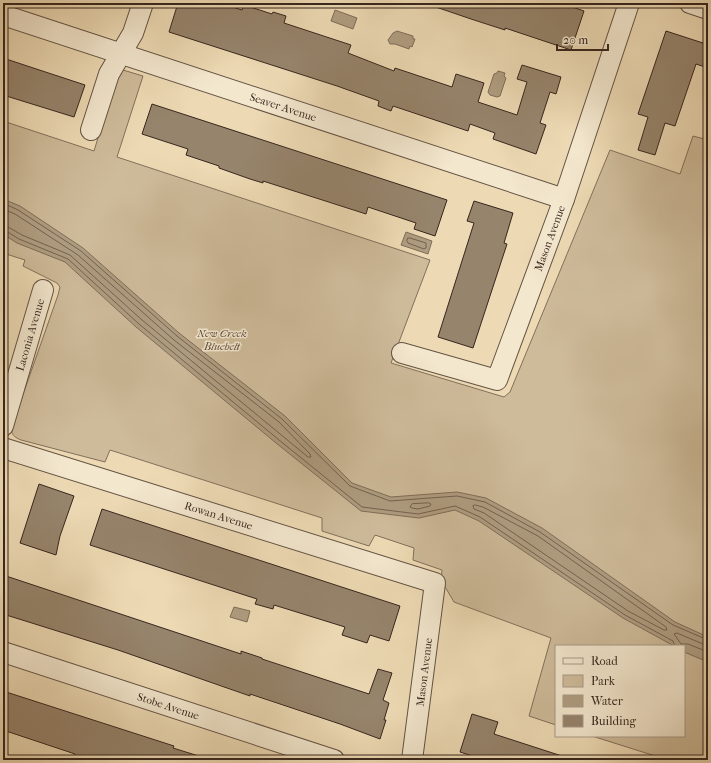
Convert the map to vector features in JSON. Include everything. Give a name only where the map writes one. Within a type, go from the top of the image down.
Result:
[{"type":"street","points":[[91,130],[109,74],[134,32],[143,3]]},
{"type":"street","name":"Mason Avenue","points":[[402,353],[497,380],[564,199],[629,3]]},
{"type":"street","points":[[690,3],[708,9]]},
{"type":"street","name":"Seaver Avenue","points":[[3,15],[564,199]]},
{"type":"street","name":"Laconia Avenue","points":[[3,426],[43,290]]},
{"type":"street","name":"Rowan Avenue","points":[[3,448],[435,583]]},
{"type":"street","name":"Mason Avenue","points":[[412,760],[435,583]]},
{"type":"street","name":"Stobe Avenue","points":[[3,652],[334,760]]},
{"type":"green space","name":"New Creek Bluebelt","points":[[123,70],[143,76],[117,157],[430,260],[391,363],[504,397],[510,392],[610,150],[680,174],[693,136],[708,140],[708,760],[668,760],[595,737],[685,737],[685,645],[555,645],[555,725],[529,716],[551,638],[454,602],[441,580],[442,570],[413,560],[414,548],[375,535],[369,546],[322,531],[322,518],[110,450],[105,462],[21,440],[14,436],[12,430],[14,420],[60,287],[57,283],[23,266],[25,260],[3,253],[3,121],[94,151],[118,72]]},
{"type":"water","points":[[335,10],[357,18],[353,29],[331,21]]},
{"type":"water","points":[[397,31],[413,36],[413,39],[415,39],[412,47],[410,46],[409,49],[395,44],[390,44],[388,40],[393,33]]},
{"type":"water","points":[[498,71],[505,73],[504,76],[506,78],[500,96],[497,97],[490,95],[488,92],[494,74]]},
{"type":"water","points":[[3,199],[20,206],[83,248],[179,333],[285,416],[352,483],[391,497],[457,492],[486,498],[542,528],[675,622],[708,637],[708,662],[685,652],[685,645],[672,645],[623,618],[479,521],[455,510],[419,518],[361,511],[136,327],[65,262],[17,243],[3,234]]},
{"type":"water","points":[[406,232],[432,241],[428,254],[401,245]]},
{"type":"water","points":[[234,607],[250,611],[247,622],[230,617]]},
{"type":"building","points":[[178,3],[220,3],[242,10],[244,5],[272,14],[273,12],[286,16],[284,23],[351,45],[348,53],[394,71],[395,68],[452,87],[456,74],[484,83],[478,102],[517,115],[527,82],[517,79],[522,65],[561,77],[556,94],[550,92],[540,123],[546,125],[536,154],[493,139],[495,133],[470,124],[468,131],[393,106],[391,111],[378,106],[379,101],[337,86],[169,32]]},
{"type":"building","points":[[430,3],[561,3],[584,11],[571,50],[505,28],[505,30],[471,19],[430,5]]},
{"type":"building","points":[[666,31],[708,46],[708,68],[696,64],[675,126],[665,123],[655,155],[638,150],[648,117],[638,114]]},
{"type":"building","points":[[3,58],[85,85],[74,117],[3,95]]},
{"type":"building","points":[[152,104],[447,200],[435,236],[414,229],[416,223],[368,207],[366,214],[263,181],[263,183],[250,179],[219,168],[219,166],[186,155],[188,149],[142,134]]},
{"type":"building","points":[[474,201],[513,213],[504,243],[507,244],[473,348],[438,337],[474,223],[467,221]]},
{"type":"building","points":[[39,484],[74,496],[60,536],[56,555],[20,543]]},
{"type":"building","points":[[102,509],[400,606],[389,641],[370,635],[367,643],[342,635],[345,627],[274,605],[273,609],[255,604],[257,599],[90,545]]},
{"type":"building","points":[[3,575],[241,654],[241,651],[369,694],[378,669],[392,673],[383,700],[389,703],[384,720],[386,720],[380,739],[340,724],[250,694],[250,696],[118,650],[3,614]]},
{"type":"building","points":[[3,691],[174,746],[173,748],[202,757],[201,760],[87,760],[75,756],[75,754],[3,730]]},
{"type":"building","points":[[472,714],[498,722],[494,734],[565,757],[565,760],[485,760],[460,752]]}]
